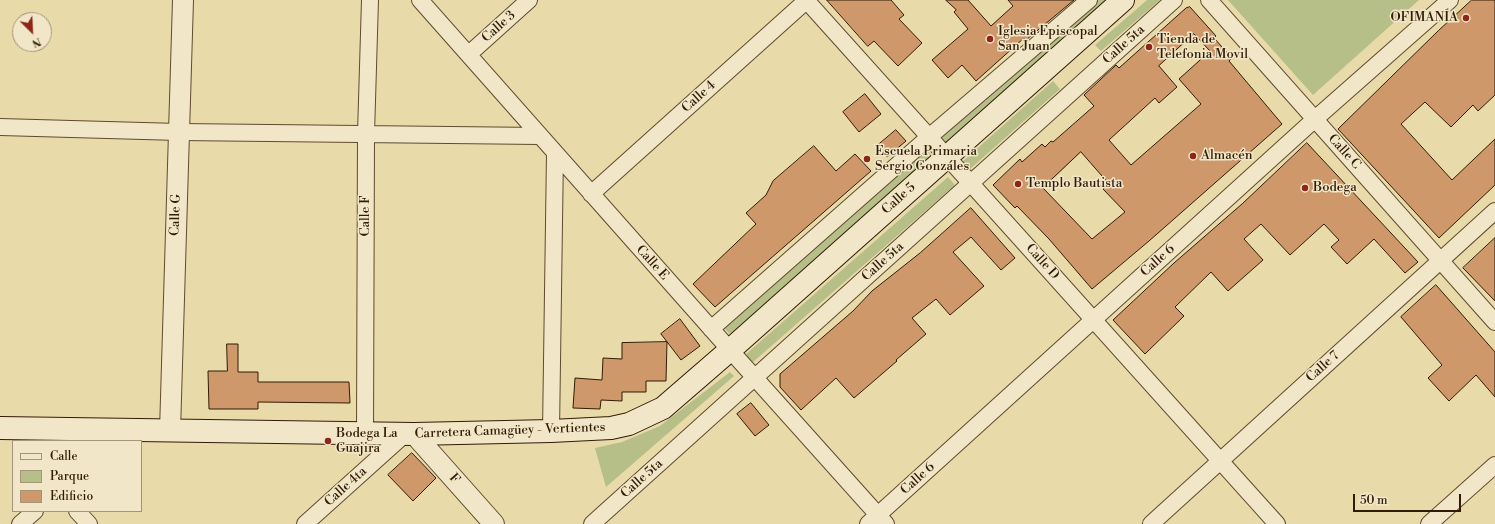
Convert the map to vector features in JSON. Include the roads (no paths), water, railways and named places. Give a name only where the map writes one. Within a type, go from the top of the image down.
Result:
[{"type":"main road","name":"Calle 5","points":[[730,350],[1123,0]]},
{"type":"main road","name":"Carretera Camagüey - Vertientes","points":[[5,433],[170,430],[410,434],[551,431],[611,428],[630,424],[663,408],[730,350]]},
{"type":"street","name":"Calle G","points":[[170,430],[183,0]]},
{"type":"street","name":"Calle F","points":[[365,433],[366,134],[370,0]]},
{"type":"street","name":"Calle E","points":[[420,0],[730,350],[877,521]]},
{"type":"street","name":"Calle 3","points":[[469,54],[529,0]]},
{"type":"street","name":"Calle D","points":[[806,0],[1277,524]]},
{"type":"street","name":"Calle 4","points":[[591,194],[806,0]]},
{"type":"street","name":"Calle 5","points":[[710,329],[929,137],[1089,0]]},
{"type":"street","name":"Calle 5ta","points":[[592,524],[1174,0]]},
{"type":"street","name":"Calle C","points":[[1209,0],[1495,322]]},
{"type":"street","name":"Calle 6","points":[[877,521],[1094,319],[1315,119],[1450,0]]},
{"type":"street","points":[[0,127],[179,132],[540,136]]},
{"type":"street","points":[[551,431],[556,153]]},
{"type":"street","name":"Calle 7","points":[[1151,524],[1495,211]]},
{"type":"street","name":"Calle 4ta","points":[[305,524],[410,434]]},
{"type":"street","name":"F","points":[[410,434],[494,524]]},
{"type":"street","points":[[1429,524],[1495,465]]},
{"type":"street","points":[[20,524],[34,512]]},
{"type":"street","points":[[78,512],[89,524]]},
{"type":"place","name":"OFIMANÍA","points":[[1466,18]]},
{"type":"place","name":"Iglesia Episcopal San Juan","points":[[990,39]]},
{"type":"place","name":"Tienda de Telefonia Movil","points":[[1149,47]]},
{"type":"place","name":"Almacén","points":[[1193,156]]},
{"type":"place","name":"Escuela Primaria Sergio Gonzáles","points":[[867,159]]},
{"type":"place","name":"Templo Bautista","points":[[1018,184]]},
{"type":"place","name":"Bodega","points":[[1305,188]]},
{"type":"place","name":"Bodega La Guajira","points":[[328,441]]}]
